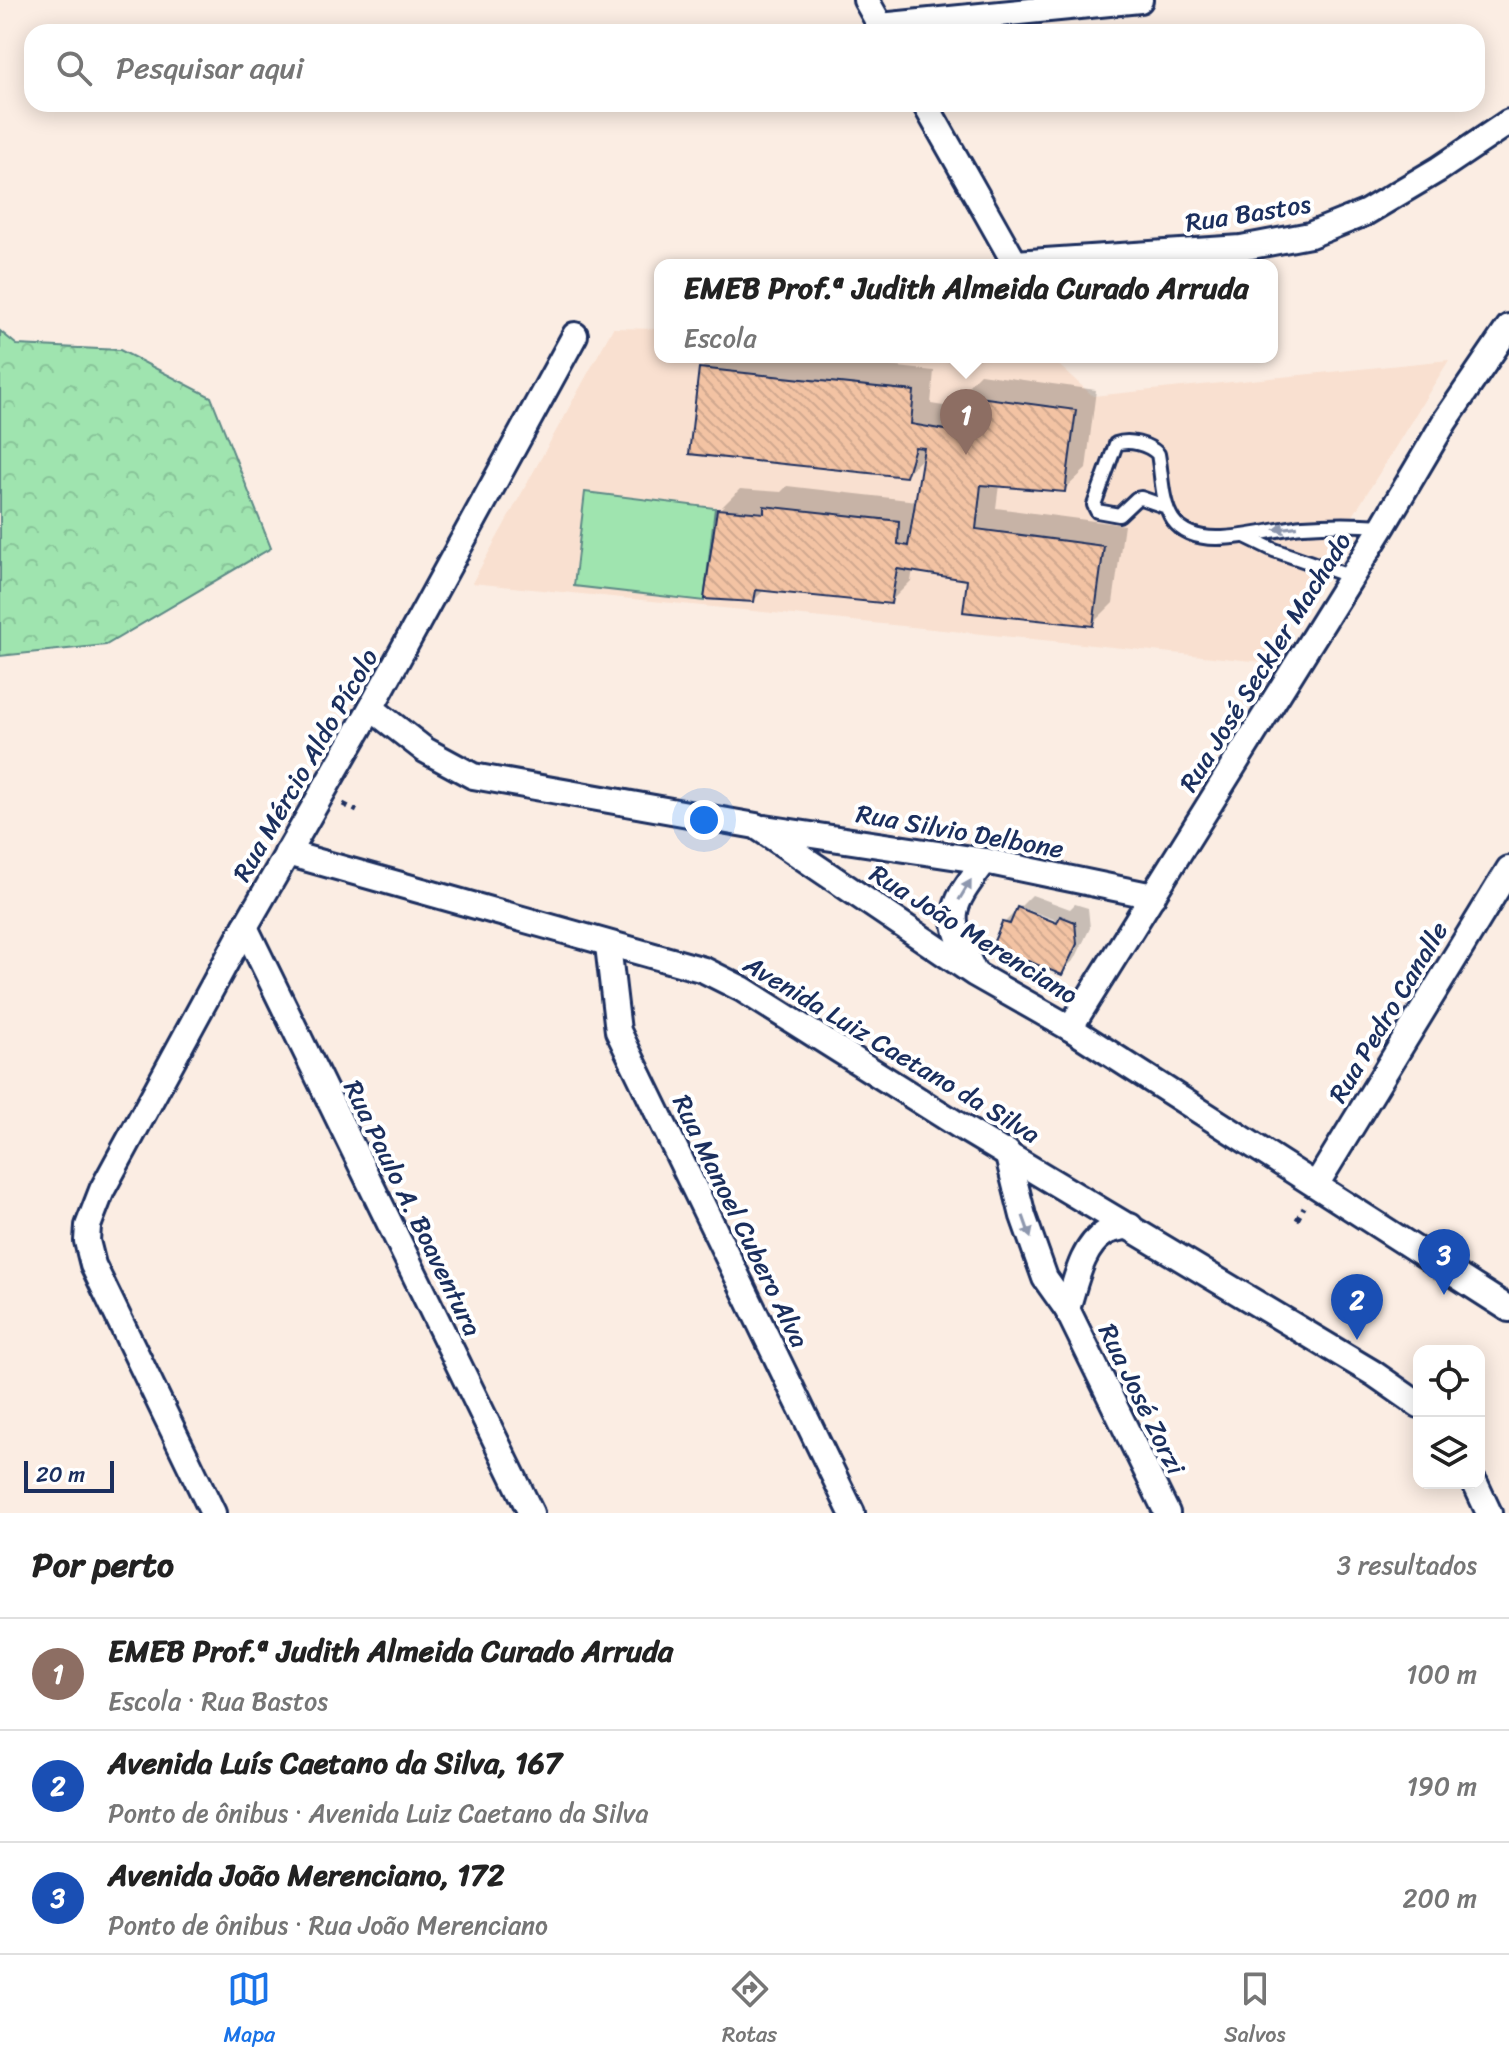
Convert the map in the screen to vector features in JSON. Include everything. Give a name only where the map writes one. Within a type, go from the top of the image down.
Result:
[{"type":"street","points":[[866,0],[879,24]]},
{"type":"street","points":[[926,24],[1140,0]]},
{"type":"street","points":[[930,112],[1012,259]]},
{"type":"street","name":"Rua Bastos","points":[[1086,259],[1241,248],[1310,235],[1365,213],[1508,125]]},
{"type":"street","name":"Rua José Seckler Machado","points":[[1070,1028],[1383,526],[1445,421],[1509,327]]},
{"type":"street","name":"Rua Mércio Aldo Pícolo","points":[[213,1513],[93,1265],[87,1241],[88,1226],[116,1163],[245,927],[371,708],[575,335]]},
{"type":"street","name":"Rua João Merenciano","points":[[371,708],[425,750],[473,776],[756,826],[975,974],[1070,1028],[1509,1308]]},
{"type":"street","name":"Rua Silvio Delbone","points":[[756,826],[985,861],[1153,896]]},
{"type":"street","name":"Avenida Luiz Caetano da Silva","points":[[287,853],[704,970],[742,989],[963,1128],[1413,1398]]},
{"type":"street","points":[[975,974],[954,924],[955,907],[985,861]]},
{"type":"street","name":"Rua Pedro Canalle","points":[[1316,1185],[1509,869]]},
{"type":"street","name":"Rua Paulo A. Boaventura","points":[[245,927],[531,1513]]},
{"type":"street","name":"Rua Manoel Cubero Alva","points":[[608,945],[618,1031],[852,1513]]},
{"type":"street","name":"Rua José Zorzi","points":[[1007,1152],[1023,1216],[1045,1278],[1067,1309],[1167,1513]]},
{"type":"street","name":"Rua José Zorzi","points":[[1067,1309],[1089,1250],[1104,1233],[1130,1226]]},
{"type":"street","points":[[1478,1489],[1489,1513]]},
{"type":"lane","points":[[1167,507],[1141,498],[1119,515],[1097,511],[1094,505],[1116,444],[1125,442],[1158,454],[1167,507],[1175,523],[1192,536],[1245,536],[1308,525],[1383,526]]},
{"type":"lane","points":[[1245,536],[1274,550],[1349,576]]},
{"type":"shaded area","points":[[613,328],[654,329],[654,363],[1057,363],[1093,396],[1449,360],[1263,662],[472,583]]},
{"type":"green space","points":[[0,331],[17,345],[120,350],[211,397],[271,548],[106,645],[0,656]]},
{"type":"green space","points":[[585,492],[715,508],[704,601],[574,586]]},
{"type":"building","points":[[699,368],[914,391],[911,424],[951,431],[957,394],[1076,410],[1065,492],[981,485],[976,529],[1104,546],[1093,626],[963,612],[967,580],[897,569],[891,604],[756,590],[754,602],[704,599],[717,509],[764,513],[764,506],[899,521],[898,544],[908,546],[924,448],[915,447],[906,477],[689,454]]},
{"type":"building","points":[[1017,907],[1057,923],[1060,916],[1075,922],[1077,944],[1062,975],[992,946],[1002,922],[1010,924]]},
{"type":"place","name":"EMEB Prof.ª Judith Almeida Curado Arruda","points":[[966,455]]},
{"type":"place","name":"Avenida João Merenciano, 172","points":[[1444,1295]]},
{"type":"place","name":"Avenida Luís Caetano da Silva, 167","points":[[1357,1340]]}]
